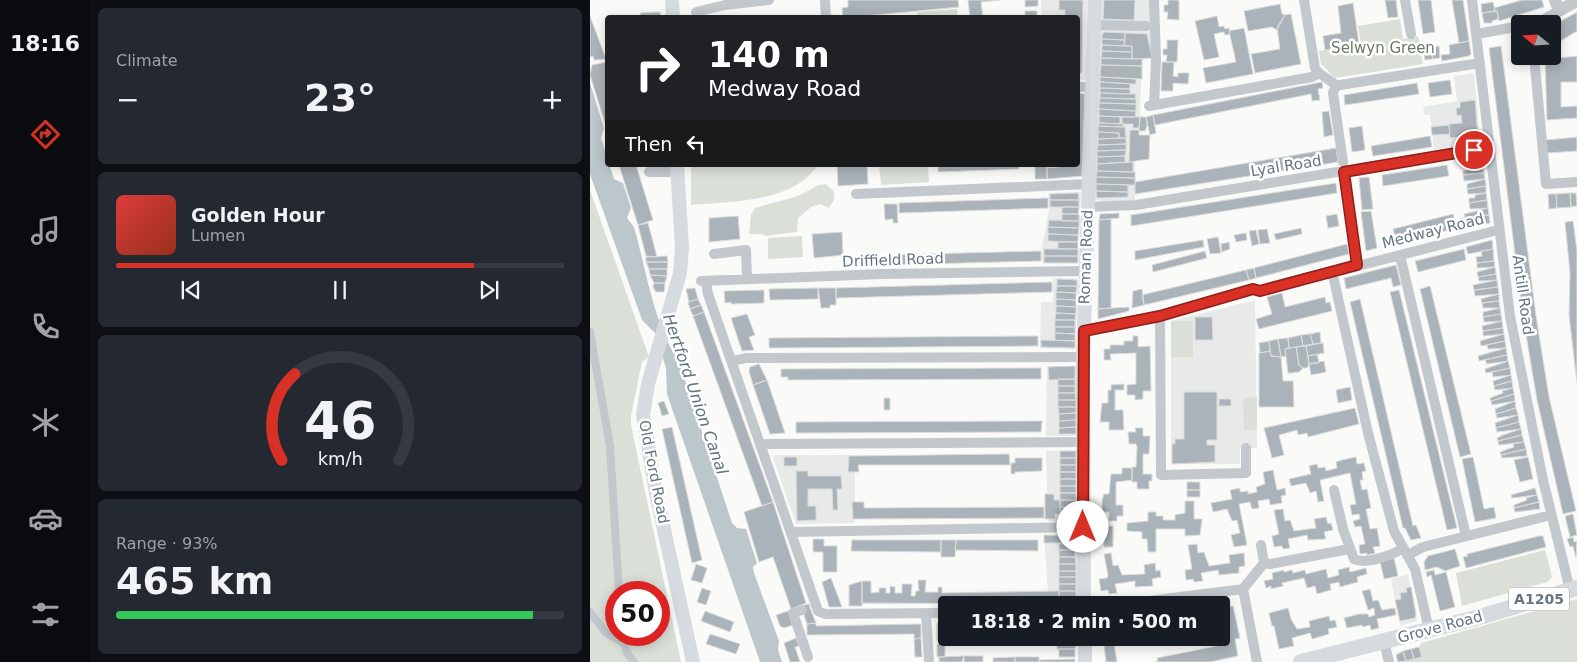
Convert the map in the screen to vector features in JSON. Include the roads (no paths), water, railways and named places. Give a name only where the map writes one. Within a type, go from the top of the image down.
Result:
[{"type":"main road","points":[[672,0],[673,15]]},
{"type":"main road","name":"Roman Road","points":[[1084,596],[1083,357],[1095,0]]},
{"type":"main road","name":"Old Ford Road","points":[[677,168],[681,266],[669,316],[644,402],[644,428],[656,493],[693,662]]},
{"type":"main road","name":"Grove Road","points":[[1301,662],[1429,630],[1573,589]]},
{"type":"main road","points":[[1085,646],[1086,661]]},
{"type":"street","points":[[696,12],[725,5],[769,0]]},
{"type":"street","points":[[825,0],[826,15]]},
{"type":"street","points":[[1154,0],[1156,60],[1152,106],[1312,76],[1319,73]]},
{"type":"street","points":[[1304,0],[1315,68],[1336,85],[1480,63]]},
{"type":"street","points":[[1405,0],[1411,34]]},
{"type":"street","name":"Antill Road","points":[[1472,0],[1498,230],[1515,345],[1551,515],[1573,589]]},
{"type":"street","points":[[1546,15],[1557,6],[1577,1]]},
{"type":"street","points":[[1094,25],[1146,26]]},
{"type":"street","points":[[1477,34],[1511,28]]},
{"type":"street","points":[[1535,65],[1546,184],[1577,182]]},
{"type":"street","points":[[1336,85],[1334,93],[1357,265]]},
{"type":"street","points":[[1080,87],[1092,87]]},
{"type":"street","name":"Lyal Road","points":[[1087,207],[1136,205],[1343,167],[1489,147]]},
{"type":"street","points":[[649,172],[677,168]]},
{"type":"street","points":[[856,194],[1089,184]]},
{"type":"street","name":"Medway Road","points":[[1084,331],[1160,316],[1253,289],[1260,291],[1498,230]]},
{"type":"street","points":[[714,254],[746,250],[747,280]]},
{"type":"street","points":[[1400,255],[1466,536]]},
{"type":"street","name":"Driffield Road","points":[[731,357],[703,281],[882,274],[1086,271]]},
{"type":"street","points":[[1332,271],[1371,445],[1394,531],[1416,572],[1429,630]]},
{"type":"street","points":[[1160,316],[1161,475],[1246,473],[1246,448]]},
{"type":"street","points":[[590,332],[610,446],[619,581]]},
{"type":"street","points":[[812,609],[791,532],[731,357],[1083,357]]},
{"type":"street","points":[[761,446],[768,444],[1083,442]]},
{"type":"street","points":[[1334,490],[1349,549],[1354,559],[1360,561],[1406,552],[1551,515]]},
{"type":"street","points":[[791,532],[1083,527]]},
{"type":"street","points":[[1188,596],[1243,589],[1264,563],[1261,545]]},
{"type":"street","points":[[1264,563],[1270,564],[1349,549]]},
{"type":"street","points":[[1243,589],[1257,662]]},
{"type":"street","points":[[808,657],[793,613],[812,609],[825,614],[938,613]]},
{"type":"street","points":[[590,612],[605,632]]},
{"type":"street","points":[[926,613],[929,662]]},
{"type":"street","points":[[1384,642],[1389,662]]},
{"type":"street","points":[[625,646],[627,653],[634,662]]},
{"type":"park label","name":"Selwyn Green","points":[[1383,48]]},
{"type":"water label","name":"Hertford Union Canal","points":[[696,394]]}]
